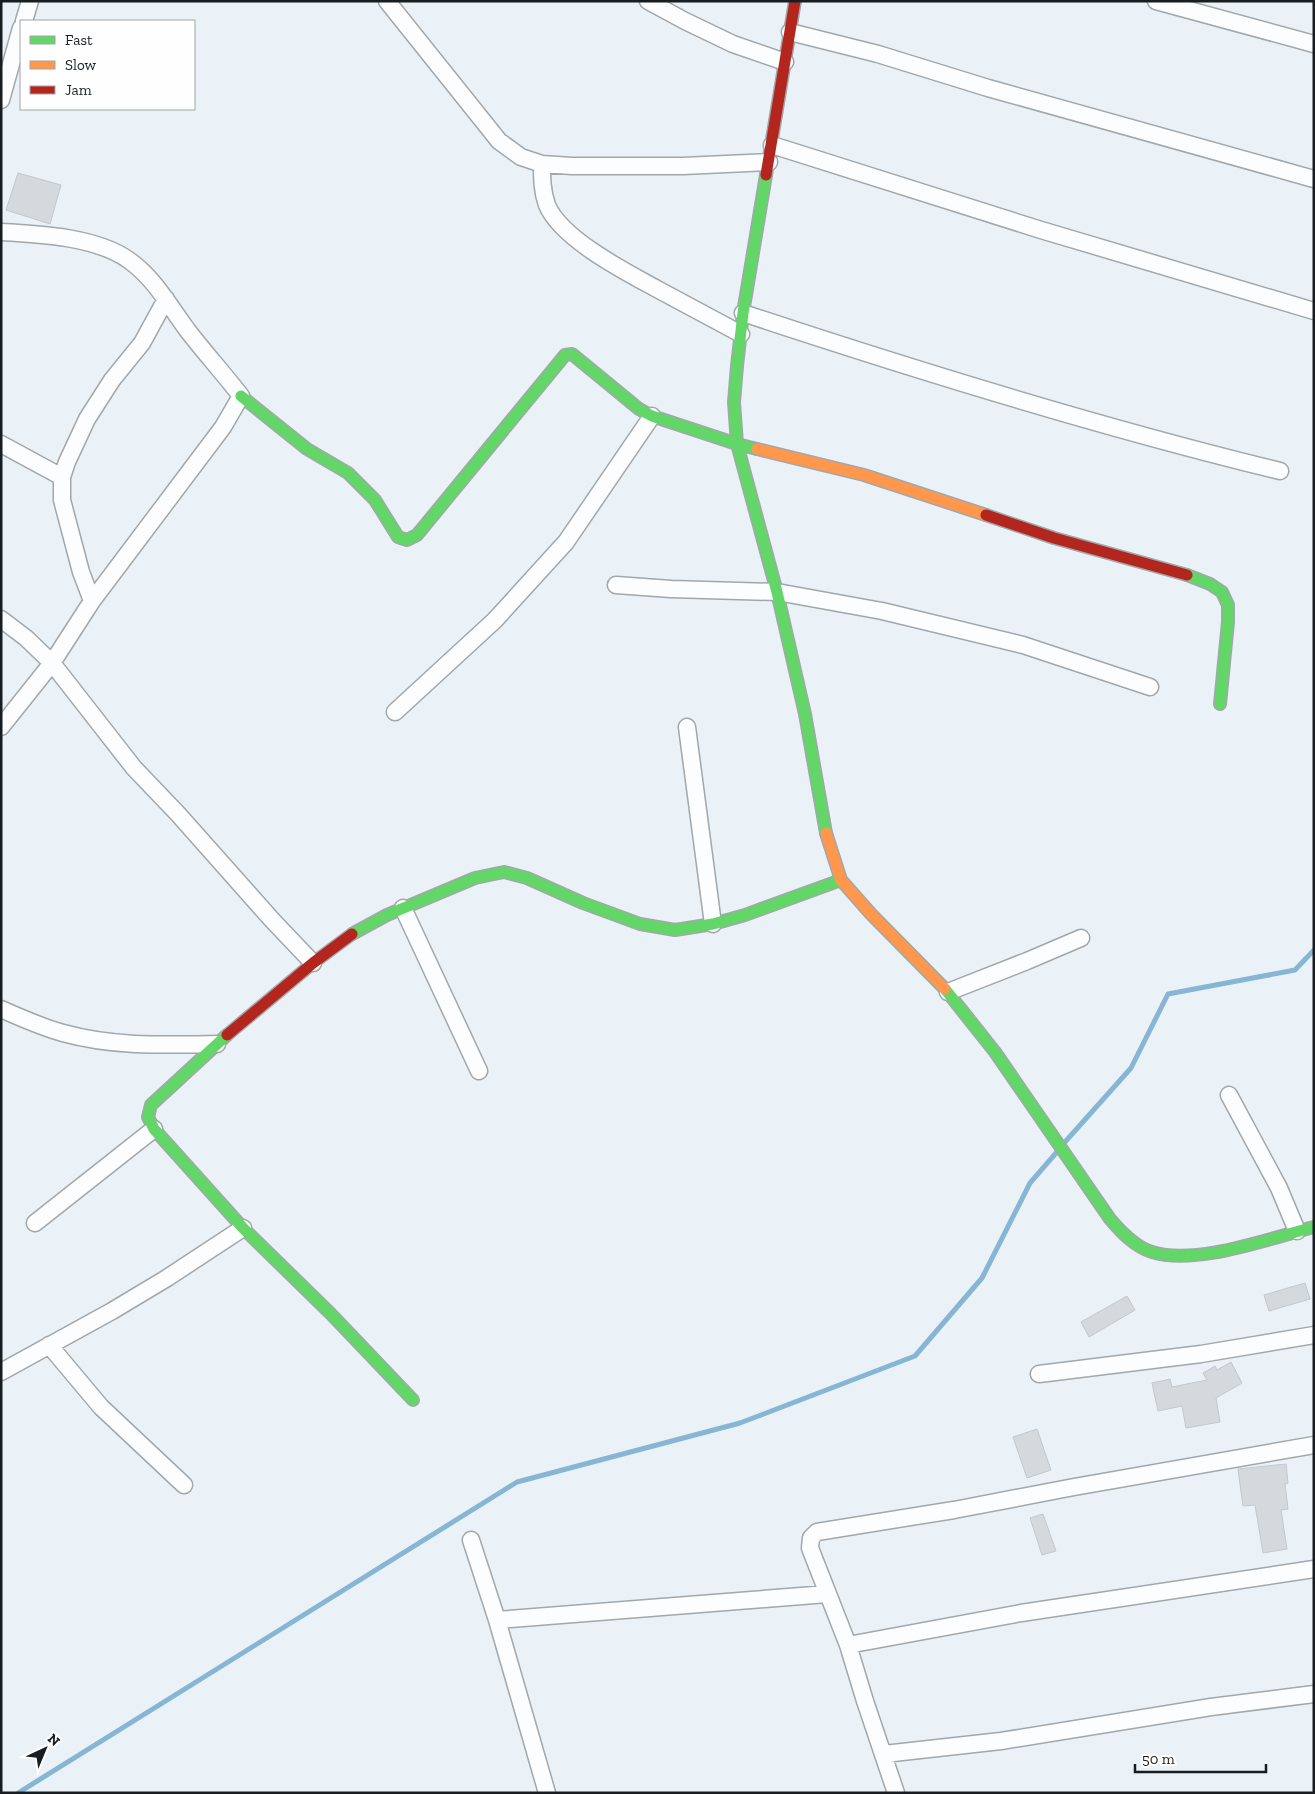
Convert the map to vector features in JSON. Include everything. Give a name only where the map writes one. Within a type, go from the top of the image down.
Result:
[{"type":"street","points":[[24,20],[30,1]]},
{"type":"street","points":[[387,1],[499,141],[522,157],[542,164],[572,166],[683,166],[768,162]]},
{"type":"street","points":[[648,1],[733,44],[785,62]]},
{"type":"street","points":[[796,1],[743,313],[734,402],[737,444],[777,592],[805,714],[828,842],[841,880],[871,914],[948,992],[995,1052],[1110,1218],[1129,1238],[1153,1252],[1189,1256],[1221,1251],[1314,1227]]},
{"type":"street","points":[[1156,1],[1314,44]]},
{"type":"street","points":[[1,100],[20,32]]},
{"type":"street","points":[[790,32],[878,54],[988,88],[1314,179]]},
{"type":"street","points":[[772,145],[1041,230],[1314,311]]},
{"type":"street","points":[[542,164],[542,188],[547,206],[558,222],[578,240],[607,262],[741,334]]},
{"type":"street","points":[[1,232],[89,243],[113,251],[130,261],[166,299],[188,331],[241,396],[307,449],[348,473],[375,500],[398,536],[407,540],[418,535],[565,355],[572,354],[639,409],[652,416],[737,444],[864,475],[1054,538],[1186,575],[1210,584],[1222,592],[1228,604],[1220,704]]},
{"type":"street","points":[[92,601],[81,572],[62,500],[62,477],[87,419],[112,380],[142,343],[166,299]]},
{"type":"street","points":[[743,313],[973,388],[1280,472]]},
{"type":"street","points":[[1,727],[52,664],[92,601],[223,427],[241,396]]},
{"type":"street","points":[[395,712],[495,620],[566,542],[652,416]]},
{"type":"street","points":[[1,444],[62,477]]},
{"type":"street","points":[[616,585],[671,589],[777,592],[882,611],[1023,645],[1150,687]]},
{"type":"street","points":[[1,619],[26,638],[52,664],[134,768],[313,963]]},
{"type":"street","points":[[687,727],[713,924]]},
{"type":"street","points":[[413,1400],[331,1314],[243,1228],[154,1129],[148,1117],[151,1105],[217,1044],[345,938],[403,908],[475,878],[504,872],[527,878],[583,903],[640,924],[675,930],[713,924],[769,907],[841,880]]},
{"type":"street","points":[[403,908],[479,1071]]},
{"type":"street","points":[[948,992],[1081,938]]},
{"type":"street","points":[[1,1009],[35,1024],[101,1041],[149,1046],[217,1044]]},
{"type":"street","points":[[1229,1095],[1279,1188],[1297,1231]]},
{"type":"street","points":[[35,1223],[154,1129]]},
{"type":"street","points":[[1,1372],[152,1288],[243,1228]]},
{"type":"street","points":[[1039,1374],[1201,1354],[1314,1335]]},
{"type":"street","points":[[49,1345],[101,1407],[184,1485]]},
{"type":"street","points":[[896,1793],[848,1645],[810,1548],[811,1538],[817,1532],[954,1510],[1084,1485],[1314,1445]]},
{"type":"street","points":[[471,1540],[497,1620],[547,1793]]},
{"type":"street","points":[[848,1645],[1031,1612],[1314,1569]]},
{"type":"street","points":[[497,1620],[827,1594]]},
{"type":"street","points":[[884,1754],[1001,1741],[1211,1707],[1314,1694]]},
{"type":"building","points":[[18,173],[61,185],[50,224],[6,210]]},
{"type":"building","points":[[1305,1283],[1310,1299],[1269,1311],[1264,1295]]},
{"type":"building","points":[[1127,1296],[1135,1310],[1089,1337],[1081,1322]]},
{"type":"building","points":[[1231,1362],[1242,1383],[1216,1398],[1220,1422],[1186,1428],[1182,1406],[1158,1411],[1152,1383],[1170,1379],[1172,1387],[1207,1380],[1203,1373],[1215,1366],[1217,1370]]},
{"type":"building","points":[[1037,1429],[1051,1470],[1027,1478],[1013,1437]]},
{"type":"building","points":[[1286,1464],[1288,1483],[1285,1484],[1288,1509],[1281,1510],[1287,1549],[1263,1553],[1255,1505],[1243,1506],[1238,1469]]},
{"type":"building","points":[[1043,1514],[1056,1551],[1042,1555],[1030,1518]]},
{"type":"waterway","points":[[1065,1142],[1131,1068],[1168,994],[1295,970],[1314,950]]},
{"type":"waterway","points":[[18,1793],[517,1482],[740,1423],[915,1356],[982,1278],[1030,1183],[1056,1153]]},
{"type":"traffic: fast","points":[[766,175],[743,313],[737,366],[734,402],[737,444],[777,592],[805,714],[826,833]]},
{"type":"traffic: fast","points":[[241,396],[307,449],[348,473],[375,500],[398,537],[407,540],[417,535],[565,355],[572,354],[639,409],[652,416],[757,449]]},
{"type":"traffic: fast","points":[[1187,575],[1210,584],[1222,592],[1228,605],[1220,704]]},
{"type":"traffic: fast","points":[[352,934],[387,915],[475,878],[504,872],[527,878],[583,903],[640,924],[675,930],[713,924],[745,915],[841,880]]},
{"type":"traffic: fast","points":[[945,989],[995,1052],[1110,1219],[1140,1247],[1152,1252],[1190,1256],[1233,1249],[1314,1227]]},
{"type":"traffic: fast","points":[[227,1035],[151,1105],[148,1117],[154,1129],[243,1228],[331,1314],[413,1400]]},
{"type":"traffic: slow","points":[[757,449],[864,475],[986,515]]},
{"type":"traffic: slow","points":[[826,833],[841,880],[871,914],[945,989]]},
{"type":"traffic: jam","points":[[766,175],[795,1]]},
{"type":"traffic: jam","points":[[986,515],[1054,538],[1187,575]]},
{"type":"traffic: jam","points":[[227,1035],[313,963],[352,934]]}]
